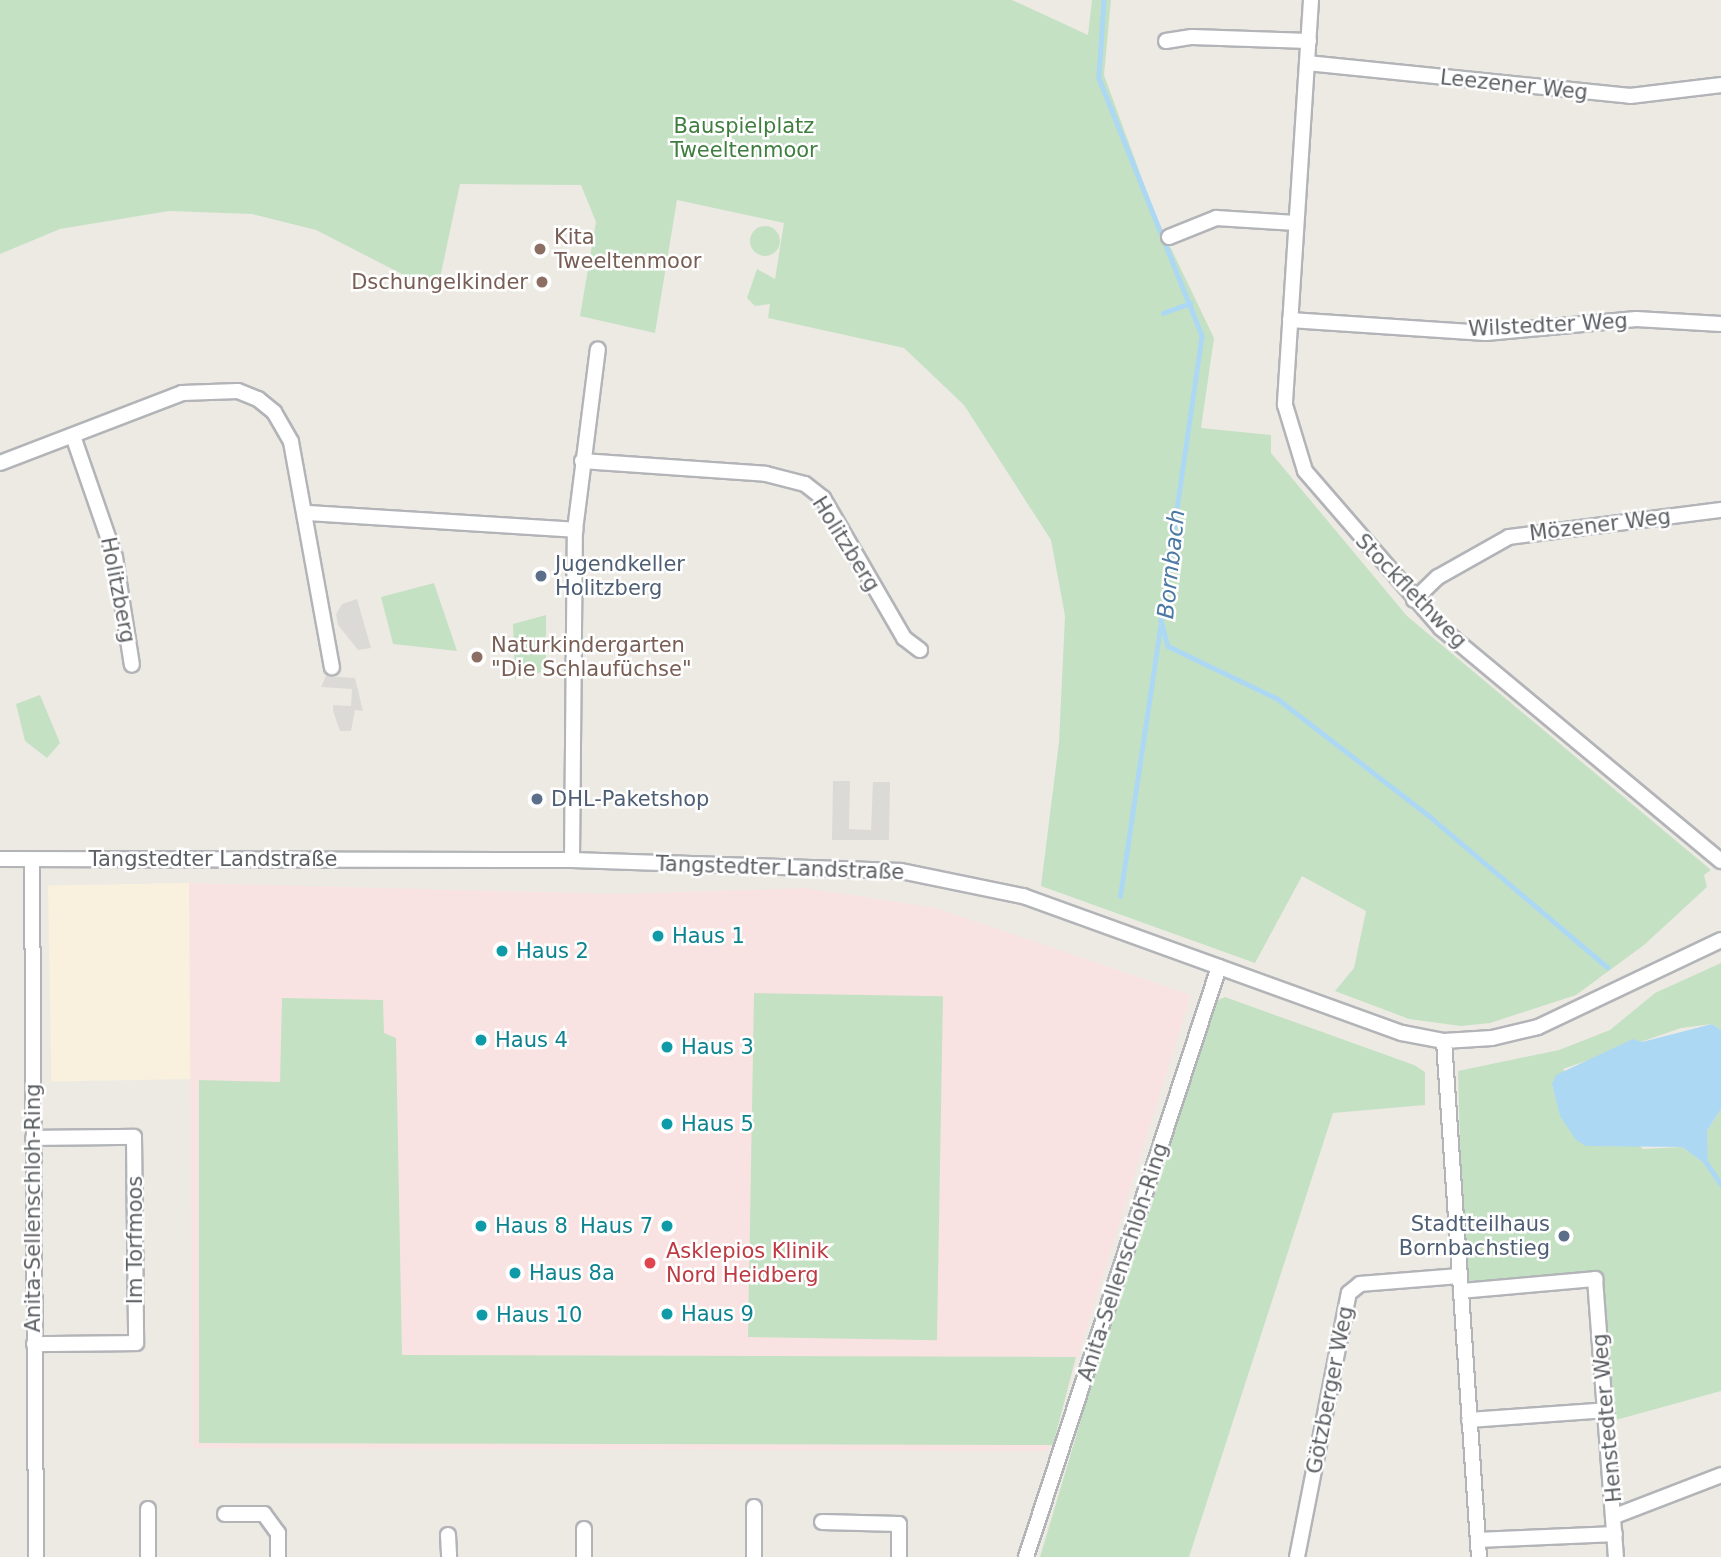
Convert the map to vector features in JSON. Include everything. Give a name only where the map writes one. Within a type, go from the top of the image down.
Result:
[{"type":"street","name":"Stockflethweg","points":[[1311,0],[1285,405],[1301,464],[1414,600],[1721,861]]},
{"type":"street","points":[[1166,41],[1192,37],[1308,41]]},
{"type":"street","name":"Leezener Weg","points":[[1307,63],[1630,96],[1721,85]]},
{"type":"street","points":[[1169,237],[1216,218],[1296,223]]},
{"type":"street","name":"Wilstedter Weg","points":[[1290,320],[1486,332],[1636,319],[1721,324]]},
{"type":"street","points":[[572,860],[575,530],[598,349]]},
{"type":"street","points":[[0,463],[182,393],[238,391],[275,412],[286,429],[307,513],[332,667]]},
{"type":"street","name":"Holitzberg","points":[[74,436],[115,556],[132,665]]},
{"type":"street","name":"Holitzberg","points":[[582,461],[766,474],[805,484],[823,498],[904,638],[920,650]]},
{"type":"street","name":"Mözener Weg","points":[[1414,600],[1455,565],[1509,537],[1721,510]]},
{"type":"street","points":[[307,513],[575,530]]},
{"type":"street","name":"Tangstedter Landstraße","points":[[0,859],[572,860],[816,865],[948,878],[1023,896],[1402,1033],[1444,1041],[1492,1038],[1538,1027],[1721,940]]},
{"type":"street","name":"Anita-Sellenschloh-Ring","points":[[32,859],[36,1557]]},
{"type":"street","name":"Anita-Sellenschloh-Ring","points":[[1026,1557],[1219,967]]},
{"type":"street","points":[[1444,1041],[1479,1557]]},
{"type":"street","name":"Im Torfmoos","points":[[33,1138],[134,1137],[136,1343],[34,1344]]},
{"type":"street","name":"Henstedter Weg","points":[[1460,1283],[1595,1279],[1616,1557]]},
{"type":"street","name":"Götzberger Weg","points":[[1297,1557],[1349,1293],[1360,1284],[1460,1283]]},
{"type":"street","points":[[1469,1420],[1607,1410]]},
{"type":"street","points":[[1615,1516],[1721,1475]]},
{"type":"street","points":[[754,1507],[754,1557]]},
{"type":"street","points":[[148,1509],[148,1557]]},
{"type":"street","points":[[225,1514],[264,1514],[278,1532],[278,1557]]},
{"type":"street","points":[[822,1522],[899,1524],[899,1557]]},
{"type":"street","points":[[584,1530],[584,1557]]},
{"type":"street","points":[[1478,1540],[1615,1534]]},
{"type":"street","points":[[448,1535],[449,1557]]},
{"type":"shaded area","points":[[357,599],[371,648],[358,650],[338,625],[336,614],[342,604]]},
{"type":"shaded area","points":[[326,676],[355,678],[363,711],[355,710],[351,731],[340,731],[333,705],[351,706],[352,689],[321,687]]},
{"type":"shaded area","points":[[833,781],[850,781],[849,829],[871,830],[873,782],[890,782],[889,840],[832,840]]},
{"type":"shaded area","points":[[189,883],[192,1079],[51,1081],[48,885]]},
{"type":"shaded area","name":"Asklepios Klinik Nord Heidberg","points":[[189,883],[620,894],[805,888],[936,908],[1191,995],[1048,1451],[193,1448]]},
{"type":"green space","name":"Bauspielplatz Tweeltenmoor","points":[[0,0],[1012,0],[1088,35],[1092,0],[1111,0],[1104,75],[1156,217],[1214,338],[1201,428],[1271,435],[1271,453],[1407,616],[1711,870],[1704,875],[1707,887],[1644,945],[1576,995],[1490,1023],[1461,1026],[1409,1019],[1335,991],[1354,968],[1366,911],[1302,876],[1255,963],[1041,886],[1059,742],[1065,616],[1051,540],[964,405],[904,348],[768,318],[770,304],[755,306],[747,298],[757,269],[775,279],[784,223],[677,200],[655,333],[580,316],[596,222],[581,185],[460,184],[437,292],[316,230],[252,214],[169,211],[60,229],[0,254]]},
{"type":"green space","points":[[765,226],[776,230],[780,241],[776,252],[765,256],[754,252],[750,241],[754,230]]},
{"type":"green space","points":[[434,583],[457,651],[393,644],[381,597]]},
{"type":"green space","points":[[546,615],[546,671],[515,679],[513,624]]},
{"type":"green space","points":[[40,695],[60,743],[47,758],[25,741],[16,704]]},
{"type":"green space","points":[[1721,963],[1721,1030],[1712,1024],[1681,1028],[1563,1069],[1643,1149],[1682,1147],[1707,1165],[1707,1131],[1721,1109],[1721,1391],[1612,1421],[1598,1280],[1464,1289],[1458,1071],[1559,1050],[1610,1030],[1655,993]]},
{"type":"green space","points":[[754,993],[943,996],[937,1340],[748,1337]]},
{"type":"green space","points":[[1225,997],[1414,1065],[1425,1072],[1425,1105],[1333,1113],[1189,1557],[1040,1557],[1112,1316],[1216,1001]]},
{"type":"green space","points":[[282,998],[383,1000],[384,1033],[396,1038],[402,1355],[1076,1357],[1053,1445],[199,1443],[199,1080],[280,1082]]},
{"type":"water","points":[[1712,1024],[1721,1030],[1721,1109],[1707,1131],[1708,1166],[1682,1147],[1586,1146],[1576,1140],[1560,1116],[1552,1084],[1556,1075],[1633,1039],[1642,1042]]},
{"type":"waterway","name":"Bornbach","points":[[1104,0],[1099,78],[1202,336],[1161,620],[1168,646],[1278,699],[1428,815],[1607,967]]},
{"type":"waterway","points":[[1163,313],[1190,303]]},
{"type":"waterway","points":[[1120,896],[1161,623]]},
{"type":"waterway","name":"Bornbach","points":[[1706,1162],[1721,1184]]},
{"type":"place","name":"Kita Tweeltenmoor","points":[[540,249]]},
{"type":"place","name":"Dschungelkinder","points":[[542,282]]},
{"type":"place","name":"Jugendkeller Holitzberg","points":[[541,576]]},
{"type":"place","name":"Naturkindergarten \"Die Schlaufüchse\"","points":[[477,657]]},
{"type":"place","name":"DHL-Paketshop","points":[[537,799]]},
{"type":"place","name":"Haus 1","points":[[658,936]]},
{"type":"place","name":"Haus 2","points":[[502,951]]},
{"type":"place","name":"Haus 4","points":[[481,1040]]},
{"type":"place","name":"Haus 3","points":[[667,1047]]},
{"type":"place","name":"Haus 5","points":[[667,1124]]},
{"type":"place","name":"Haus 8","points":[[481,1226]]},
{"type":"place","name":"Haus 7","points":[[667,1226]]},
{"type":"place","name":"Stadtteilhaus Bornbachstieg","points":[[1564,1236]]},
{"type":"place","name":"Asklepios Klinik Nord Heidberg","points":[[650,1263]]},
{"type":"place","name":"Haus 8a","points":[[515,1273]]},
{"type":"place","name":"Haus 9","points":[[667,1314]]},
{"type":"place","name":"Haus 10","points":[[482,1315]]}]
